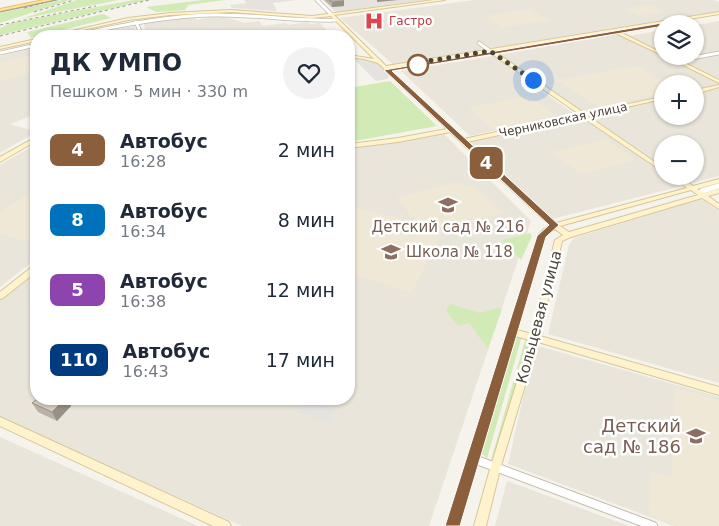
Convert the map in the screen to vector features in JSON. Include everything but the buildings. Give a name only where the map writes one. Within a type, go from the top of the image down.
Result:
[{"type":"main road","points":[[0,10],[51,0]]},
{"type":"main road","points":[[80,30],[128,20],[178,13],[231,11],[312,17],[443,0]]},
{"type":"main road","points":[[72,30],[118,20],[186,10],[241,9],[302,15],[332,15]]},
{"type":"main road","points":[[704,17],[719,14]]},
{"type":"main road","points":[[386,69],[719,14]]},
{"type":"main road","points":[[332,15],[347,30]]},
{"type":"main road","points":[[616,31],[654,26]]},
{"type":"main road","points":[[616,31],[654,50]]},
{"type":"main road","points":[[355,38],[545,218],[568,235]]},
{"type":"main road","points":[[0,48],[30,40]]},
{"type":"main road","points":[[355,55],[370,52]]},
{"type":"main road","points":[[491,52],[654,163]]},
{"type":"main road","points":[[355,57],[380,63]]},
{"type":"main road","points":[[686,65],[719,82]]},
{"type":"main road","points":[[704,90],[719,86]]},
{"type":"main road","name":"Черниковская улица","points":[[463,140],[654,100]]},
{"type":"main road","points":[[355,145],[398,140],[451,130]]},
{"type":"main road","points":[[0,160],[30,143]]},
{"type":"main road","points":[[554,225],[719,181]]},
{"type":"main road","points":[[686,185],[702,193],[719,207]]},
{"type":"main road","name":"Кольцевая улица","points":[[480,526],[495,468],[535,338],[559,240],[568,235],[702,193],[719,191]]},
{"type":"main road","name":"Кольцевая улица","points":[[452,526],[542,236],[554,225]]},
{"type":"main road","points":[[0,296],[30,273]]},
{"type":"main road","points":[[513,332],[719,391]]},
{"type":"main road","points":[[0,421],[225,526]]},
{"type":"street","points":[[317,0],[332,15]]},
{"type":"street","points":[[100,30],[136,22],[211,15],[257,16],[303,21],[336,20]]},
{"type":"street","points":[[136,22],[139,30]]},
{"type":"street","points":[[479,43],[491,52]]},
{"type":"street","points":[[0,54],[30,46]]},
{"type":"street","points":[[704,55],[719,53]]},
{"type":"street","points":[[702,193],[719,186]]},
{"type":"street","points":[[474,459],[653,526]]},
{"type":"shaded area","points":[[244,0],[297,0],[273,3],[277,11],[232,8],[230,5],[247,3]]},
{"type":"shaded area","points":[[323,0],[425,0],[336,12]]},
{"type":"shaded area","points":[[474,0],[714,0],[719,2],[719,11],[694,15],[654,15],[654,22],[393,64],[340,18]]},
{"type":"shaded area","points":[[649,5],[666,12],[639,16],[623,9]]},
{"type":"shaded area","points":[[528,9],[550,20],[502,27],[484,16]]},
{"type":"shaded area","points":[[219,15],[244,23],[259,21],[263,26],[285,23],[288,25],[308,22],[310,24],[320,23],[326,30],[145,30],[143,23],[195,17],[197,20]]},
{"type":"shaded area","points":[[719,21],[719,52],[704,55],[704,24]]},
{"type":"shaded area","points":[[134,26],[136,30],[112,30]]},
{"type":"shaded area","points":[[654,31],[654,48],[629,36]]},
{"type":"shaded area","points":[[619,34],[654,52],[654,65],[680,65],[700,75],[654,75],[654,98],[584,113],[499,55]]},
{"type":"shaded area","points":[[30,48],[30,116],[10,124],[30,130],[30,136],[0,153],[0,56]]},
{"type":"shaded area","points":[[719,54],[719,79],[689,65],[704,65],[704,57]]},
{"type":"shaded area","points":[[27,56],[30,59],[30,73],[0,81],[0,63]]},
{"type":"shaded area","points":[[493,56],[573,113],[470,136],[401,71]]},
{"type":"shaded area","points":[[355,58],[369,60],[379,65],[390,75],[387,79],[376,81],[355,60]]},
{"type":"shaded area","points":[[636,66],[654,76],[654,95],[600,108],[557,80]]},
{"type":"shaded area","points":[[704,77],[718,84],[704,87]]},
{"type":"shaded area","points":[[719,88],[719,176],[704,180],[704,135],[654,135],[654,162],[587,116],[654,102],[654,125],[704,125],[704,91]]},
{"type":"shaded area","points":[[528,96],[556,115],[493,129],[468,108]]},
{"type":"shaded area","points":[[582,118],[654,167],[654,185],[682,186],[552,219],[470,142]]},
{"type":"shaded area","points":[[443,133],[531,221],[429,526],[242,526],[0,417],[0,298],[30,276],[30,405],[355,405],[355,147]]},
{"type":"shaded area","points":[[606,139],[636,160],[580,174],[552,152]]},
{"type":"shaded area","points":[[30,148],[30,264],[0,287],[0,165]]},
{"type":"shaded area","name":"Школа № 118","points":[[457,182],[476,188],[502,213],[444,229],[412,292],[355,276],[355,207],[415,222],[397,197]]},
{"type":"shaded area","points":[[30,193],[30,238],[25,242],[0,233],[0,212]]},
{"type":"shaded area","points":[[701,199],[719,211],[719,383],[548,334],[569,245],[574,238]]},
{"type":"shaded area","points":[[535,345],[719,397],[719,526],[674,526],[508,464]]},
{"type":"shaded area","name":"Детский сад № 186","points":[[675,387],[719,400],[719,526],[678,526],[649,515],[651,472],[672,478]]},
{"type":"shaded area","points":[[302,405],[322,405],[335,410],[328,423],[298,412]]},
{"type":"shaded area","points":[[0,437],[198,526],[0,526]]},
{"type":"shaded area","points":[[507,481],[629,526],[495,526]]},
{"type":"green space","points":[[70,0],[0,23],[0,13]]},
{"type":"green space","points":[[77,0],[119,0],[21,19]]},
{"type":"green space","points":[[134,0],[147,0],[0,35],[0,28],[11,23]]},
{"type":"green space","points":[[203,0],[225,0],[188,5],[185,10],[156,12],[146,7]]},
{"type":"green space","points":[[103,14],[111,18],[63,30],[35,30]]},
{"type":"green space","points":[[390,81],[437,126],[355,141],[355,87]]},
{"type":"green space","points":[[530,233],[532,236],[521,260],[502,240]]},
{"type":"green space","points":[[450,304],[480,313],[497,308],[502,309],[488,349],[469,323],[458,326],[446,311]]},
{"type":"green space","points":[[517,336],[522,336],[487,458],[481,453]]},
{"type":"green space","points":[[526,337],[529,341],[497,458],[491,460]]},
{"type":"tram line","points":[[0,12],[57,0]]},
{"type":"railway","points":[[34,12],[74,0]]},
{"type":"railway","points":[[0,36],[149,0]]},
{"type":"railway","points":[[24,8],[43,3]]},
{"type":"railway","points":[[0,25],[96,6]]},
{"type":"bus line","name":"4","points":[[452,526],[542,236],[554,225],[387,70],[654,26]]},
{"type":"place","name":"Гастро","points":[[374,21]]},
{"type":"place","name":"Детский сад № 216","points":[[448,205]]},
{"type":"place","name":"Школа № 118","points":[[391,252]]},
{"type":"place","name":"Детский сад № 186","points":[[696,436]]},
{"type":"route","points":[[418,65],[416,63],[490,51],[533,80]]}]
